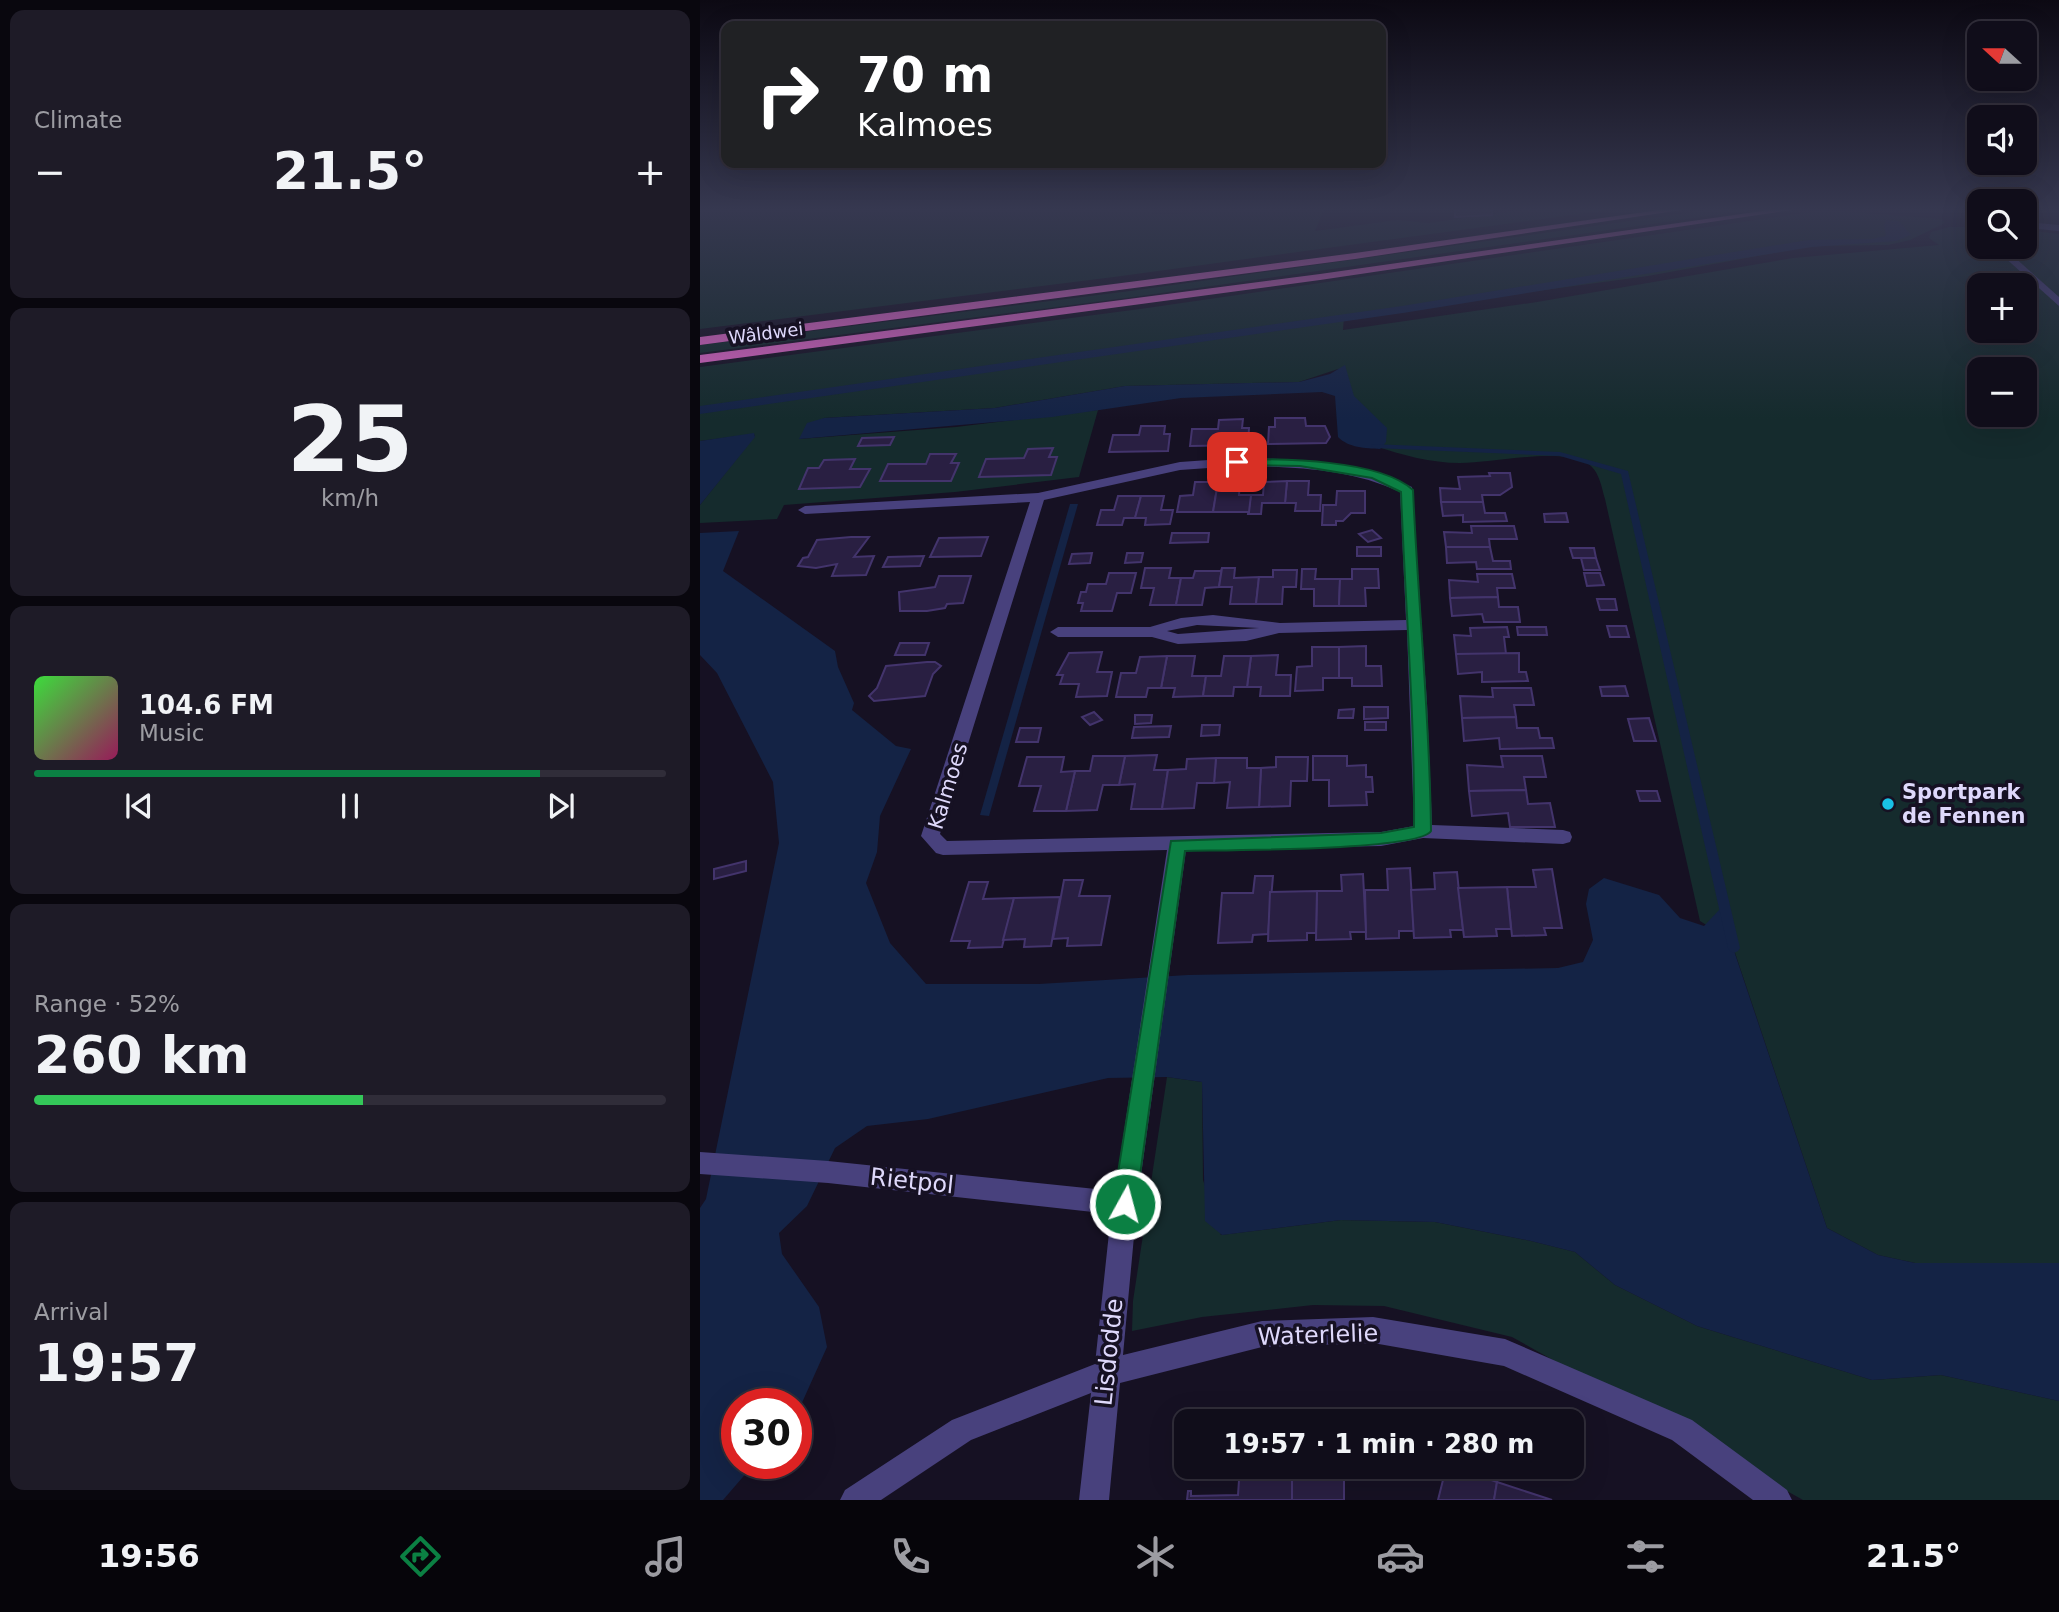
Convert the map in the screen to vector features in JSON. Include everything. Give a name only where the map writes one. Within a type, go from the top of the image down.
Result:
[{"type":"highway","name":"Wâldwei","points":[[700,341],[1180,279]]},
{"type":"highway","name":"Wâldwei","points":[[700,359],[1312,279]]},
{"type":"street","points":[[2033,279],[2059,303]]},
{"type":"street","points":[[805,510],[1038,497],[1180,466],[1226,463],[1300,463],[1375,475],[1407,490],[1412,625],[1423,757],[1423,831]]},
{"type":"street","name":"Kalmoes","points":[[1038,497],[930,836],[943,848],[1381,839],[1423,831],[1563,837]]},
{"type":"street","points":[[1058,632],[1152,632],[1178,639],[1246,636],[1279,628],[1412,625]]},
{"type":"street","points":[[1125,1204],[1159,953],[1177,845]]},
{"type":"street","name":"Rietpol","points":[[700,1163],[828,1172],[1125,1204]]},
{"type":"street","name":"Lisdodde","points":[[1094,1500],[1125,1204]]},
{"type":"street","name":"Waterlelie","points":[[855,1500],[962,1430],[1106,1373],[1262,1334],[1373,1330],[1505,1353],[1682,1430],[1777,1500]]},
{"type":"green space","points":[[700,279],[1098,279],[700,329]]},
{"type":"green space","points":[[1216,279],[1261,279],[700,353],[700,345]]},
{"type":"green space","name":"Sportpark de Fennen","points":[[1348,279],[1626,279],[1344,317],[1343,330],[1537,302],[1671,279],[1967,279],[1967,343],[2037,343],[2037,279],[2059,279],[2059,1263],[1915,1263],[1878,1255],[1827,1228],[1726,926],[1713,929],[1700,921],[1605,499],[1601,483],[1590,465],[1558,456],[1449,463],[1417,458],[1375,446],[1338,369],[1299,382],[1125,386],[995,408],[824,418],[799,439],[956,427],[1098,410],[1079,477],[955,492],[784,505],[777,519],[700,523],[700,505],[755,436],[700,441],[700,367]]},
{"type":"green space","points":[[1167,1077],[1202,1082],[1203,1180],[1221,1235],[1341,1220],[1435,1222],[1531,1241],[1575,1252],[1615,1285],[1697,1326],[1872,1380],[1941,1375],[2059,1401],[2059,1500],[1803,1500],[1512,1337],[1384,1306],[1313,1305],[1202,1317],[1132,1331],[1133,1301]]},
{"type":"water","points":[[1568,279],[1614,279],[1403,313],[700,414],[700,406],[1402,306]]},
{"type":"water","points":[[1345,365],[1354,396],[1387,428],[1386,442],[1380,449],[1363,448],[1342,441],[1338,437],[1335,396],[1322,392],[1181,398],[1052,417],[799,439],[807,423],[824,418],[995,408],[1125,386],[1299,382],[1330,374]]},
{"type":"water","points":[[754,433],[755,437],[700,505],[700,441]]},
{"type":"water","points":[[1070,504],[1078,504],[989,816],[980,815]]},
{"type":"water","points":[[739,531],[723,571],[835,651],[838,667],[854,703],[852,710],[896,746],[911,749],[880,816],[877,852],[866,883],[890,943],[926,984],[1039,984],[1188,975],[1558,968],[1583,962],[1593,940],[1586,904],[1589,889],[1604,878],[1659,895],[1680,918],[1704,926],[1720,909],[1827,1228],[1878,1255],[1915,1263],[2059,1263],[2059,1401],[1941,1375],[1872,1380],[1697,1326],[1615,1285],[1575,1252],[1531,1241],[1435,1222],[1341,1220],[1222,1235],[1205,1221],[1202,1082],[1167,1077],[1108,1078],[928,1119],[867,1126],[835,1148],[807,1206],[779,1233],[782,1254],[819,1307],[827,1347],[809,1388],[721,1388],[721,1479],[741,1479],[723,1500],[700,1500],[700,1208],[706,1199],[779,843],[773,782],[717,673],[700,655],[700,533]]},
{"type":"building","points":[[1275,418],[1305,418],[1306,426],[1325,426],[1330,437],[1326,443],[1268,444],[1269,427],[1275,427]]},
{"type":"building","points":[[1243,419],[1242,428],[1249,428],[1248,445],[1190,446],[1192,429],[1218,429],[1219,420]]},
{"type":"building","points":[[1141,426],[1165,426],[1164,434],[1170,434],[1168,451],[1109,452],[1113,435],[1139,435]]},
{"type":"building","points":[[894,437],[890,445],[858,446],[862,438]]},
{"type":"building","points":[[1053,448],[1049,457],[1057,457],[1051,475],[979,477],[986,459],[1024,458],[1028,449]]},
{"type":"building","points":[[930,454],[956,454],[951,463],[959,463],[951,481],[880,481],[888,464],[926,464]]},
{"type":"building","points":[[855,459],[850,469],[870,469],[860,487],[799,489],[808,468],[819,468],[824,460]]},
{"type":"building","points":[[1489,473],[1510,473],[1512,487],[1500,495],[1482,495],[1483,502],[1441,502],[1440,488],[1460,489],[1458,477],[1490,476]]},
{"type":"building","points":[[1287,481],[1309,481],[1308,495],[1321,495],[1320,511],[1295,511],[1296,503],[1285,503]]},
{"type":"building","points":[[1287,481],[1285,503],[1262,503],[1261,514],[1248,514],[1251,495],[1263,495],[1264,482]]},
{"type":"building","points":[[1195,482],[1218,482],[1213,512],[1177,512],[1180,496],[1193,495]]},
{"type":"building","points":[[1218,482],[1240,482],[1239,495],[1251,495],[1249,512],[1213,512]]},
{"type":"building","points":[[1337,491],[1365,491],[1365,513],[1351,513],[1343,521],[1336,521],[1336,525],[1322,525],[1323,505],[1336,505]]},
{"type":"building","points":[[1118,496],[1141,496],[1135,518],[1124,518],[1122,525],[1097,525],[1101,510],[1114,510]]},
{"type":"building","points":[[1141,496],[1164,496],[1161,510],[1173,510],[1170,524],[1145,525],[1146,518],[1135,518]]},
{"type":"building","points":[[1441,502],[1483,502],[1485,513],[1505,513],[1507,521],[1463,522],[1463,515],[1443,516]]},
{"type":"building","points":[[1566,513],[1568,522],[1545,522],[1544,514]]},
{"type":"building","points":[[1471,526],[1514,526],[1517,539],[1489,539],[1490,547],[1446,547],[1444,532],[1472,533]]},
{"type":"building","points":[[1372,530],[1381,538],[1368,542],[1359,534]]},
{"type":"building","points":[[1172,533],[1209,533],[1208,542],[1170,543]]},
{"type":"building","points":[[869,537],[854,557],[874,556],[866,575],[832,576],[837,564],[816,568],[798,566],[803,558],[808,557],[817,540]]},
{"type":"building","points":[[988,537],[981,556],[930,557],[939,538]]},
{"type":"building","points":[[1357,547],[1381,547],[1381,556],[1357,556]]},
{"type":"building","points":[[1446,547],[1490,547],[1493,561],[1510,561],[1511,569],[1477,569],[1476,562],[1447,563]]},
{"type":"building","points":[[1570,548],[1594,548],[1596,558],[1573,558]]},
{"type":"building","points":[[1092,553],[1090,563],[1069,564],[1072,554]]},
{"type":"building","points":[[1127,553],[1143,553],[1141,562],[1125,563]]},
{"type":"building","points":[[924,556],[920,566],[883,567],[888,557]]},
{"type":"building","points":[[1581,558],[1596,558],[1600,570],[1584,570]]},
{"type":"building","points":[[1145,568],[1171,568],[1169,578],[1181,578],[1176,605],[1150,605],[1154,588],[1141,588]]},
{"type":"building","points":[[1222,568],[1219,587],[1205,588],[1202,605],[1176,605],[1181,578],[1193,578],[1195,571],[1221,571]]},
{"type":"building","points":[[1222,568],[1235,568],[1234,578],[1259,577],[1256,604],[1230,604],[1232,587],[1219,587]]},
{"type":"building","points":[[1302,569],[1316,569],[1315,579],[1340,579],[1339,606],[1314,606],[1314,589],[1301,589]]},
{"type":"building","points":[[1352,569],[1378,569],[1379,588],[1365,588],[1366,606],[1339,606],[1340,579],[1352,579]]},
{"type":"building","points":[[1273,570],[1297,570],[1296,587],[1283,587],[1282,604],[1256,604],[1259,577],[1273,577]]},
{"type":"building","points":[[1109,573],[1136,573],[1131,593],[1117,593],[1112,611],[1081,611],[1083,603],[1078,603],[1081,592],[1086,592],[1088,584],[1106,584]]},
{"type":"building","points":[[1584,573],[1600,573],[1604,585],[1587,586]]},
{"type":"building","points":[[1477,574],[1512,574],[1515,588],[1497,588],[1498,597],[1450,598],[1449,580],[1478,582]]},
{"type":"building","points":[[939,576],[971,576],[963,603],[947,604],[945,608],[927,611],[900,611],[899,592],[935,587]]},
{"type":"building","points":[[1498,597],[1499,607],[1518,607],[1520,622],[1484,622],[1482,614],[1452,616],[1450,598]]},
{"type":"building","points":[[1597,599],[1615,599],[1617,610],[1600,610]]},
{"type":"building","points":[[1607,626],[1626,626],[1629,637],[1610,637]]},
{"type":"building","points":[[1507,627],[1509,637],[1504,637],[1506,654],[1456,654],[1454,635],[1471,636],[1470,628]]},
{"type":"building","points":[[1517,627],[1546,627],[1547,635],[1518,635]]},
{"type":"building","points":[[900,643],[929,643],[925,655],[895,655]]},
{"type":"building","points":[[1366,646],[1366,666],[1381,666],[1382,686],[1352,686],[1352,678],[1339,678],[1339,647]]},
{"type":"building","points":[[1312,647],[1339,647],[1339,678],[1323,678],[1323,690],[1295,691],[1297,667],[1312,666]]},
{"type":"building","points":[[1102,652],[1097,672],[1112,672],[1107,696],[1076,697],[1079,684],[1060,684],[1063,675],[1057,675],[1069,653]]},
{"type":"building","points":[[1519,653],[1519,672],[1526,672],[1528,681],[1482,682],[1482,672],[1458,674],[1456,654]]},
{"type":"building","points":[[1278,655],[1276,675],[1291,675],[1290,696],[1260,696],[1261,687],[1247,687],[1251,656]]},
{"type":"building","points":[[1167,656],[1195,656],[1192,676],[1206,676],[1203,696],[1173,697],[1175,688],[1161,688]]},
{"type":"building","points":[[1167,656],[1161,688],[1148,688],[1146,697],[1116,697],[1121,673],[1136,673],[1140,657]]},
{"type":"building","points":[[1224,656],[1251,656],[1247,687],[1234,687],[1233,696],[1203,696],[1206,676],[1221,676]]},
{"type":"building","points":[[935,662],[941,666],[933,674],[925,696],[874,701],[869,696],[877,688],[886,666]]},
{"type":"building","points":[[1625,686],[1628,696],[1602,696],[1600,687]]},
{"type":"building","points":[[1492,688],[1531,688],[1534,705],[1514,705],[1516,717],[1462,718],[1460,696],[1493,697]]},
{"type":"building","points":[[1364,707],[1388,707],[1388,718],[1364,719]]},
{"type":"building","points":[[1354,709],[1353,718],[1338,718],[1339,710]]},
{"type":"building","points":[[1094,712],[1102,720],[1090,725],[1082,717]]},
{"type":"building","points":[[1135,715],[1152,715],[1151,723],[1135,724]]},
{"type":"building","points":[[1516,717],[1517,728],[1538,728],[1540,738],[1552,738],[1554,748],[1500,749],[1499,738],[1464,741],[1462,718]]},
{"type":"building","points":[[1649,718],[1656,741],[1634,741],[1628,719]]},
{"type":"building","points":[[1365,722],[1386,722],[1386,730],[1365,730]]},
{"type":"building","points":[[1202,725],[1220,725],[1219,735],[1201,736]]},
{"type":"building","points":[[1171,726],[1169,737],[1132,738],[1134,727]]},
{"type":"building","points":[[1020,728],[1041,728],[1038,742],[1016,742]]},
{"type":"building","points":[[1157,755],[1154,770],[1168,770],[1162,809],[1131,809],[1135,784],[1119,785],[1125,756]]},
{"type":"building","points":[[1093,756],[1125,756],[1119,785],[1103,785],[1097,810],[1066,811],[1075,771],[1090,771]]},
{"type":"building","points":[[1313,756],[1347,756],[1347,766],[1366,765],[1366,777],[1372,777],[1373,792],[1366,792],[1367,805],[1329,806],[1329,780],[1313,780]]},
{"type":"building","points":[[1501,756],[1542,756],[1546,777],[1524,777],[1526,790],[1469,791],[1467,765],[1503,767]]},
{"type":"building","points":[[1027,757],[1064,757],[1061,772],[1075,771],[1066,811],[1034,811],[1041,786],[1019,786]]},
{"type":"building","points":[[1276,757],[1308,757],[1307,781],[1291,781],[1290,806],[1259,807],[1261,768],[1276,767]]},
{"type":"building","points":[[1216,758],[1247,758],[1247,768],[1261,768],[1259,807],[1227,808],[1230,782],[1214,783]]},
{"type":"building","points":[[1216,758],[1214,783],[1197,783],[1194,808],[1162,809],[1168,770],[1186,769],[1187,759]]},
{"type":"building","points":[[1526,790],[1528,804],[1550,803],[1555,827],[1510,827],[1508,813],[1472,816],[1469,791]]},
{"type":"building","points":[[1637,791],[1657,791],[1660,801],[1640,801]]},
{"type":"building","points":[[746,861],[746,871],[714,879],[714,869]]},
{"type":"building","points":[[1410,868],[1414,931],[1399,931],[1399,938],[1366,939],[1365,890],[1388,890],[1387,869]]},
{"type":"building","points":[[1552,869],[1562,928],[1544,928],[1546,935],[1512,936],[1507,887],[1536,887],[1533,870]]},
{"type":"building","points":[[1457,872],[1463,930],[1450,930],[1451,937],[1414,938],[1411,890],[1435,889],[1434,873]]},
{"type":"building","points":[[1363,874],[1366,932],[1350,932],[1351,939],[1316,940],[1317,891],[1342,891],[1341,875]]},
{"type":"building","points":[[1255,876],[1273,876],[1268,934],[1253,935],[1252,942],[1218,943],[1222,893],[1253,893]]},
{"type":"building","points":[[1064,880],[1083,880],[1079,896],[1110,896],[1101,945],[1067,946],[1068,938],[1053,939]]},
{"type":"building","points":[[969,882],[988,882],[983,899],[1014,898],[1002,947],[968,948],[970,941],[951,941]]},
{"type":"building","points":[[1507,887],[1511,929],[1496,929],[1497,936],[1464,937],[1458,888]]},
{"type":"building","points":[[1317,891],[1316,933],[1307,933],[1307,940],[1268,941],[1270,892]]},
{"type":"building","points":[[1060,897],[1051,946],[1024,947],[1025,939],[1003,940],[1014,898]]},
{"type":"building","points":[[1239,1479],[1292,1479],[1292,1500],[1187,1500],[1188,1491],[1191,1491],[1191,1496],[1238,1495]]},
{"type":"building","points":[[1292,1479],[1344,1479],[1344,1500],[1292,1500]]},
{"type":"building","points":[[1443,1479],[1489,1479],[1497,1482],[1494,1500],[1438,1500]]},
{"type":"building","points":[[1497,1482],[1552,1500],[1494,1500]]},
{"type":"waterway","points":[[1375,446],[1560,454],[1625,473],[1734,948]]},
{"type":"place","name":"Sportpark de Fennen","points":[[1888,804]]},
{"type":"route","points":[[1125,1204],[1159,953],[1177,845],[1381,839],[1423,831],[1423,757],[1412,625],[1407,490],[1375,475],[1300,463],[1237,462]]}]
